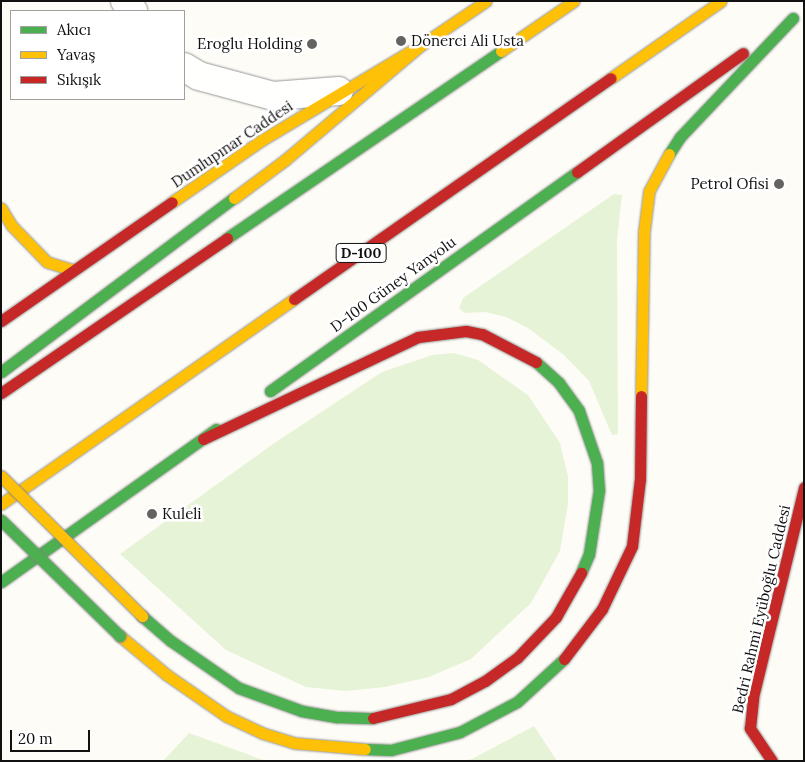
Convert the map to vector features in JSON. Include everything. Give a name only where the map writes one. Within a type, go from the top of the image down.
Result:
[{"type":"main road","name":"Dumlupınar Caddesi","points":[[1,321],[262,140],[339,91],[421,45],[486,1]]},
{"type":"main road","points":[[1,393],[574,1]]},
{"type":"main road","name":"D-100","points":[[1,504],[720,1]]},
{"type":"main road","name":"D-100 Güney Yanyolu","points":[[1,582],[804,11]]},
{"type":"main road","points":[[1,520],[120,636],[195,696],[262,733],[294,743],[326,747],[390,750],[460,732],[517,702],[549,675],[576,646],[602,609],[632,546],[640,479],[644,231],[649,191],[660,166],[680,137],[792,18]]},
{"type":"main road","points":[[1,372],[285,160],[421,45]]},
{"type":"main road","points":[[1,208],[12,226],[47,262],[74,270]]},
{"type":"main road","points":[[1,476],[142,616],[171,641],[239,688],[302,711],[337,717],[373,718],[410,711],[450,699],[485,681],[517,658],[556,617],[574,589],[589,554],[599,490],[597,462],[578,410],[559,383],[540,364],[497,339],[482,334],[466,331],[418,336],[203,439]]},
{"type":"main road","name":"Bedri Rahmi Eyüboğlu Caddesi","points":[[772,761],[750,728],[753,697],[804,487]]},
{"type":"main road","points":[[589,554],[632,546]]},
{"type":"street","points":[[185,68],[199,76],[273,96],[339,91]]},
{"type":"green space","points":[[614,194],[622,195],[617,240],[618,434],[612,435],[589,381],[564,355],[528,328],[506,317],[485,312],[464,313],[459,308],[463,298]]},
{"type":"green space","points":[[454,353],[478,360],[528,395],[560,443],[568,476],[568,504],[560,551],[531,603],[471,659],[429,677],[385,687],[346,691],[306,687],[226,650],[120,554],[273,444],[382,372],[432,355]]},
{"type":"green space","points":[[534,726],[557,761],[463,761],[472,759]]},
{"type":"green space","points":[[189,733],[266,761],[163,761]]},
{"type":"traffic: fast","points":[[669,154],[680,137],[793,18]]},
{"type":"traffic: fast","points":[[227,238],[501,51]]},
{"type":"traffic: fast","points":[[270,391],[577,172]]},
{"type":"traffic: fast","points":[[1,372],[234,198]]},
{"type":"traffic: fast","points":[[536,362],[559,383],[579,411],[597,463],[599,490],[589,554],[581,573]]},
{"type":"traffic: fast","points":[[1,582],[216,429]]},
{"type":"traffic: fast","points":[[1,520],[120,636]]},
{"type":"traffic: fast","points":[[142,616],[171,641],[239,688],[302,711],[337,717],[373,718]]},
{"type":"traffic: fast","points":[[365,749],[391,750],[460,732],[517,702],[564,659]]},
{"type":"traffic: slow","points":[[172,202],[262,140],[421,45],[486,1]]},
{"type":"traffic: slow","points":[[501,51],[574,1]]},
{"type":"traffic: slow","points":[[611,78],[721,1]]},
{"type":"traffic: slow","points":[[234,198],[285,160],[421,45]]},
{"type":"traffic: slow","points":[[641,396],[644,231],[649,191],[669,154]]},
{"type":"traffic: slow","points":[[1,208],[12,226],[47,262],[74,270]]},
{"type":"traffic: slow","points":[[1,504],[294,299]]},
{"type":"traffic: slow","points":[[1,476],[142,616]]},
{"type":"traffic: slow","points":[[120,636],[167,675],[226,716],[262,733],[294,743],[365,749]]},
{"type":"traffic: jam","points":[[577,172],[743,53]]},
{"type":"traffic: jam","points":[[294,299],[611,78]]},
{"type":"traffic: jam","points":[[1,321],[172,202]]},
{"type":"traffic: jam","points":[[1,393],[227,238]]},
{"type":"traffic: jam","points":[[203,439],[418,337],[466,331],[482,334],[536,362]]},
{"type":"traffic: jam","points":[[564,659],[602,609],[632,546],[640,479],[641,396]]},
{"type":"traffic: jam","points":[[772,761],[750,728],[753,697],[804,487]]},
{"type":"traffic: jam","points":[[373,718],[451,699],[485,681],[517,658],[556,617],[581,573]]},
{"type":"place","name":"Dönerci Ali Usta","points":[[401,41]]},
{"type":"place","name":"Eroglu Holding","points":[[312,44]]},
{"type":"place","name":"Petrol Ofisi","points":[[779,184]]},
{"type":"place","name":"Kuleli","points":[[152,514]]}]
